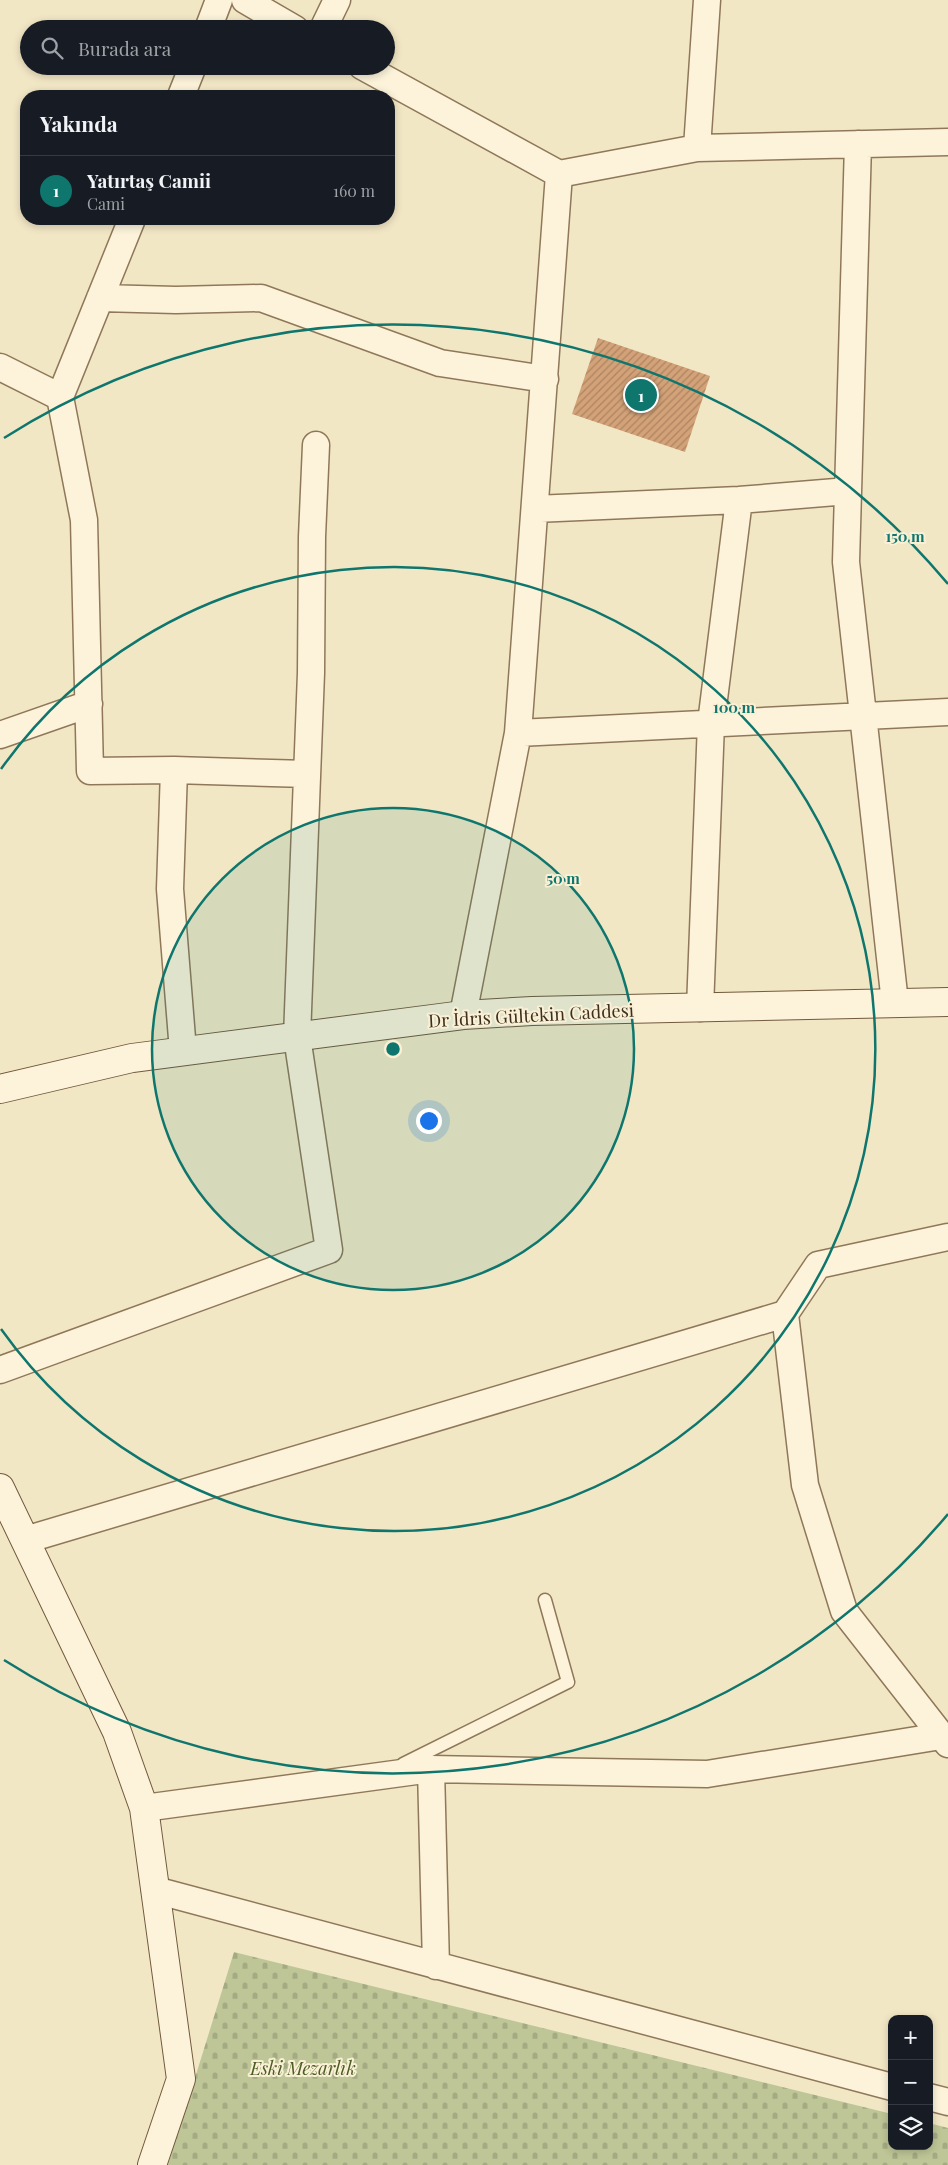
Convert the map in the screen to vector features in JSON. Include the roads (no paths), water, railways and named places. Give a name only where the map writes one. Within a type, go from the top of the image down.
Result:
[{"type":"street","points":[[211,20],[219,0]]},
{"type":"street","points":[[245,0],[279,20]]},
{"type":"street","points":[[327,20],[337,0]]},
{"type":"street","points":[[696,148],[708,0]]},
{"type":"street","points":[[183,90],[189,75]]},
{"type":"street","points":[[378,75],[559,174],[696,148],[948,142]]},
{"type":"street","points":[[858,144],[846,562],[895,1003]]},
{"type":"street","points":[[463,1015],[518,733],[559,174]]},
{"type":"street","points":[[130,225],[60,397],[84,520],[90,771],[174,770],[307,774]]},
{"type":"street","points":[[100,298],[261,298],[440,363],[545,379]]},
{"type":"street","points":[[0,366],[60,397]]},
{"type":"street","points":[[0,1370],[330,1250],[297,1037],[307,774],[316,445]]},
{"type":"street","points":[[535,509],[739,500],[848,491]]},
{"type":"street","points":[[700,1008],[710,723],[739,500]]},
{"type":"street","points":[[0,736],[88,704]]},
{"type":"street","points":[[518,733],[948,712]]},
{"type":"street","points":[[174,770],[170,889],[183,1051]]},
{"type":"street","name":"Dr İdris Gültekin Caddesi","points":[[0,1089],[132,1058],[463,1015],[532,1011],[948,1002]]},
{"type":"street","points":[[25,1540],[784,1314],[818,1265],[948,1237]]},
{"type":"street","points":[[144,1808],[431,1769],[707,1774],[945,1740],[844,1611],[805,1485],[784,1314]]},
{"type":"street","points":[[0,1488],[117,1732],[144,1808],[181,2079],[152,2165]]},
{"type":"street","points":[[431,1769],[436,1966]]},
{"type":"street","points":[[155,1890],[888,2086]]},
{"type":"street","points":[[933,2098],[948,2102]]},
{"type":"lane","points":[[381,1776],[568,1682],[545,1600]]},
{"type":"place","name":"Yatırtaş Camii","points":[[641,395]]},
{"type":"park label","name":"Eski Mezarlık","points":[[303,2068]]}]
